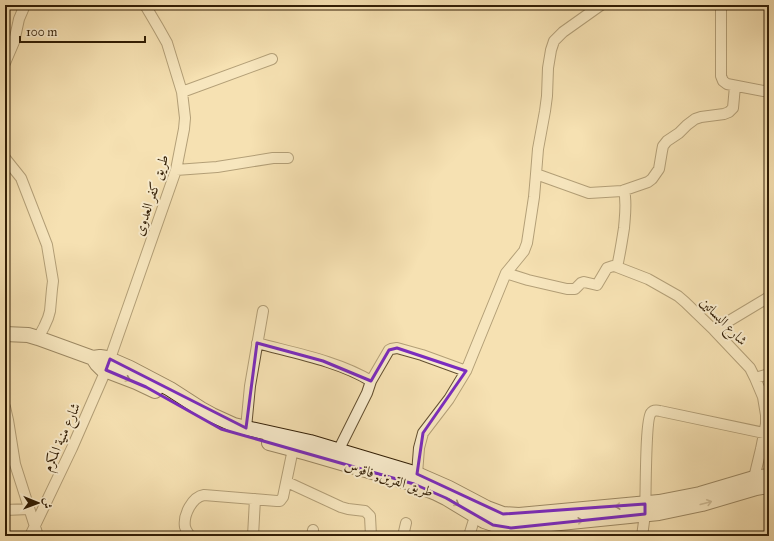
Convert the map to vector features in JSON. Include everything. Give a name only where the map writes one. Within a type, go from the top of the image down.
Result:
[{"type":"main road","name":"طريق القرين, فاقوس","points":[[5,334],[28,335],[93,358],[103,358],[108,365],[126,378],[146,386],[186,412],[221,429],[245,437],[293,449],[308,448],[338,451],[364,464]]},
{"type":"main road","name":"طريق القرين, فاقوس","points":[[108,365],[141,373],[160,383],[190,403],[223,420],[308,448],[449,488],[477,511],[519,515],[645,509],[674,510],[702,504],[756,488],[769,486]]},
{"type":"main road","name":"طريق القرين, فاقوس","points":[[645,509],[754,478],[769,476]]},
{"type":"street","points":[[5,63],[14,42],[19,19],[25,5]]},
{"type":"street","name":"طريق كفر العدوى","points":[[108,365],[176,170],[184,129],[182,92],[167,43],[145,5]]},
{"type":"street","points":[[416,479],[419,448],[423,433],[449,398],[466,371],[506,273],[524,251],[527,243],[534,197],[538,149],[547,96],[548,68],[554,41],[563,32],[601,5]]},
{"type":"street","points":[[721,5],[721,76],[723,81],[727,84],[735,86],[769,92]]},
{"type":"street","points":[[182,92],[272,59]]},
{"type":"street","points":[[536,174],[589,193],[619,191],[648,182],[652,179],[658,169],[663,146],[667,140],[679,133],[695,119],[729,112],[733,108],[735,86]]},
{"type":"street","points":[[5,158],[21,178],[47,245],[53,281],[50,311],[38,338]]},
{"type":"street","points":[[176,170],[217,167],[273,158],[288,158]]},
{"type":"street","points":[[506,273],[558,288],[572,290],[584,282],[597,284],[607,268],[617,266],[626,213],[624,190]]},
{"type":"street","name":"شارع البساتين","points":[[617,266],[648,279],[685,302],[750,368],[763,397],[766,415],[765,448],[754,478]]},
{"type":"street","points":[[714,330],[769,297]]},
{"type":"street","points":[[246,428],[250,386],[263,311]]},
{"type":"street","points":[[257,343],[323,361],[361,375],[371,381]]},
{"type":"street","points":[[338,451],[367,393],[371,381],[389,350],[394,348],[422,355],[466,371]]},
{"type":"street","name":"شارع منية المكرم","points":[[30,536],[36,531],[108,365]]},
{"type":"street","points":[[755,378],[769,374]]},
{"type":"street","points":[[5,407],[15,464],[36,531]]},
{"type":"street","points":[[642,536],[645,509],[648,436],[650,416],[653,411],[656,410],[766,430]]},
{"type":"street","points":[[190,536],[186,529],[185,520],[192,504],[199,496],[204,495],[280,501],[283,498],[287,482],[293,449]]},
{"type":"street","points":[[287,482],[348,509],[365,511],[370,516],[371,536]]},
{"type":"street","points":[[253,536],[255,499]]},
{"type":"street","points":[[5,510],[29,510]]},
{"type":"street","points":[[469,536],[477,511]]},
{"type":"street","points":[[403,536],[406,523]]},
{"type":"highlighted area","points":[[257,343],[323,361],[371,381],[389,350],[397,348],[466,371],[423,433],[417,474],[503,514],[645,504],[645,514],[511,528],[493,525],[446,498],[414,484],[221,429],[146,387],[106,370],[110,359],[246,428]]}]
